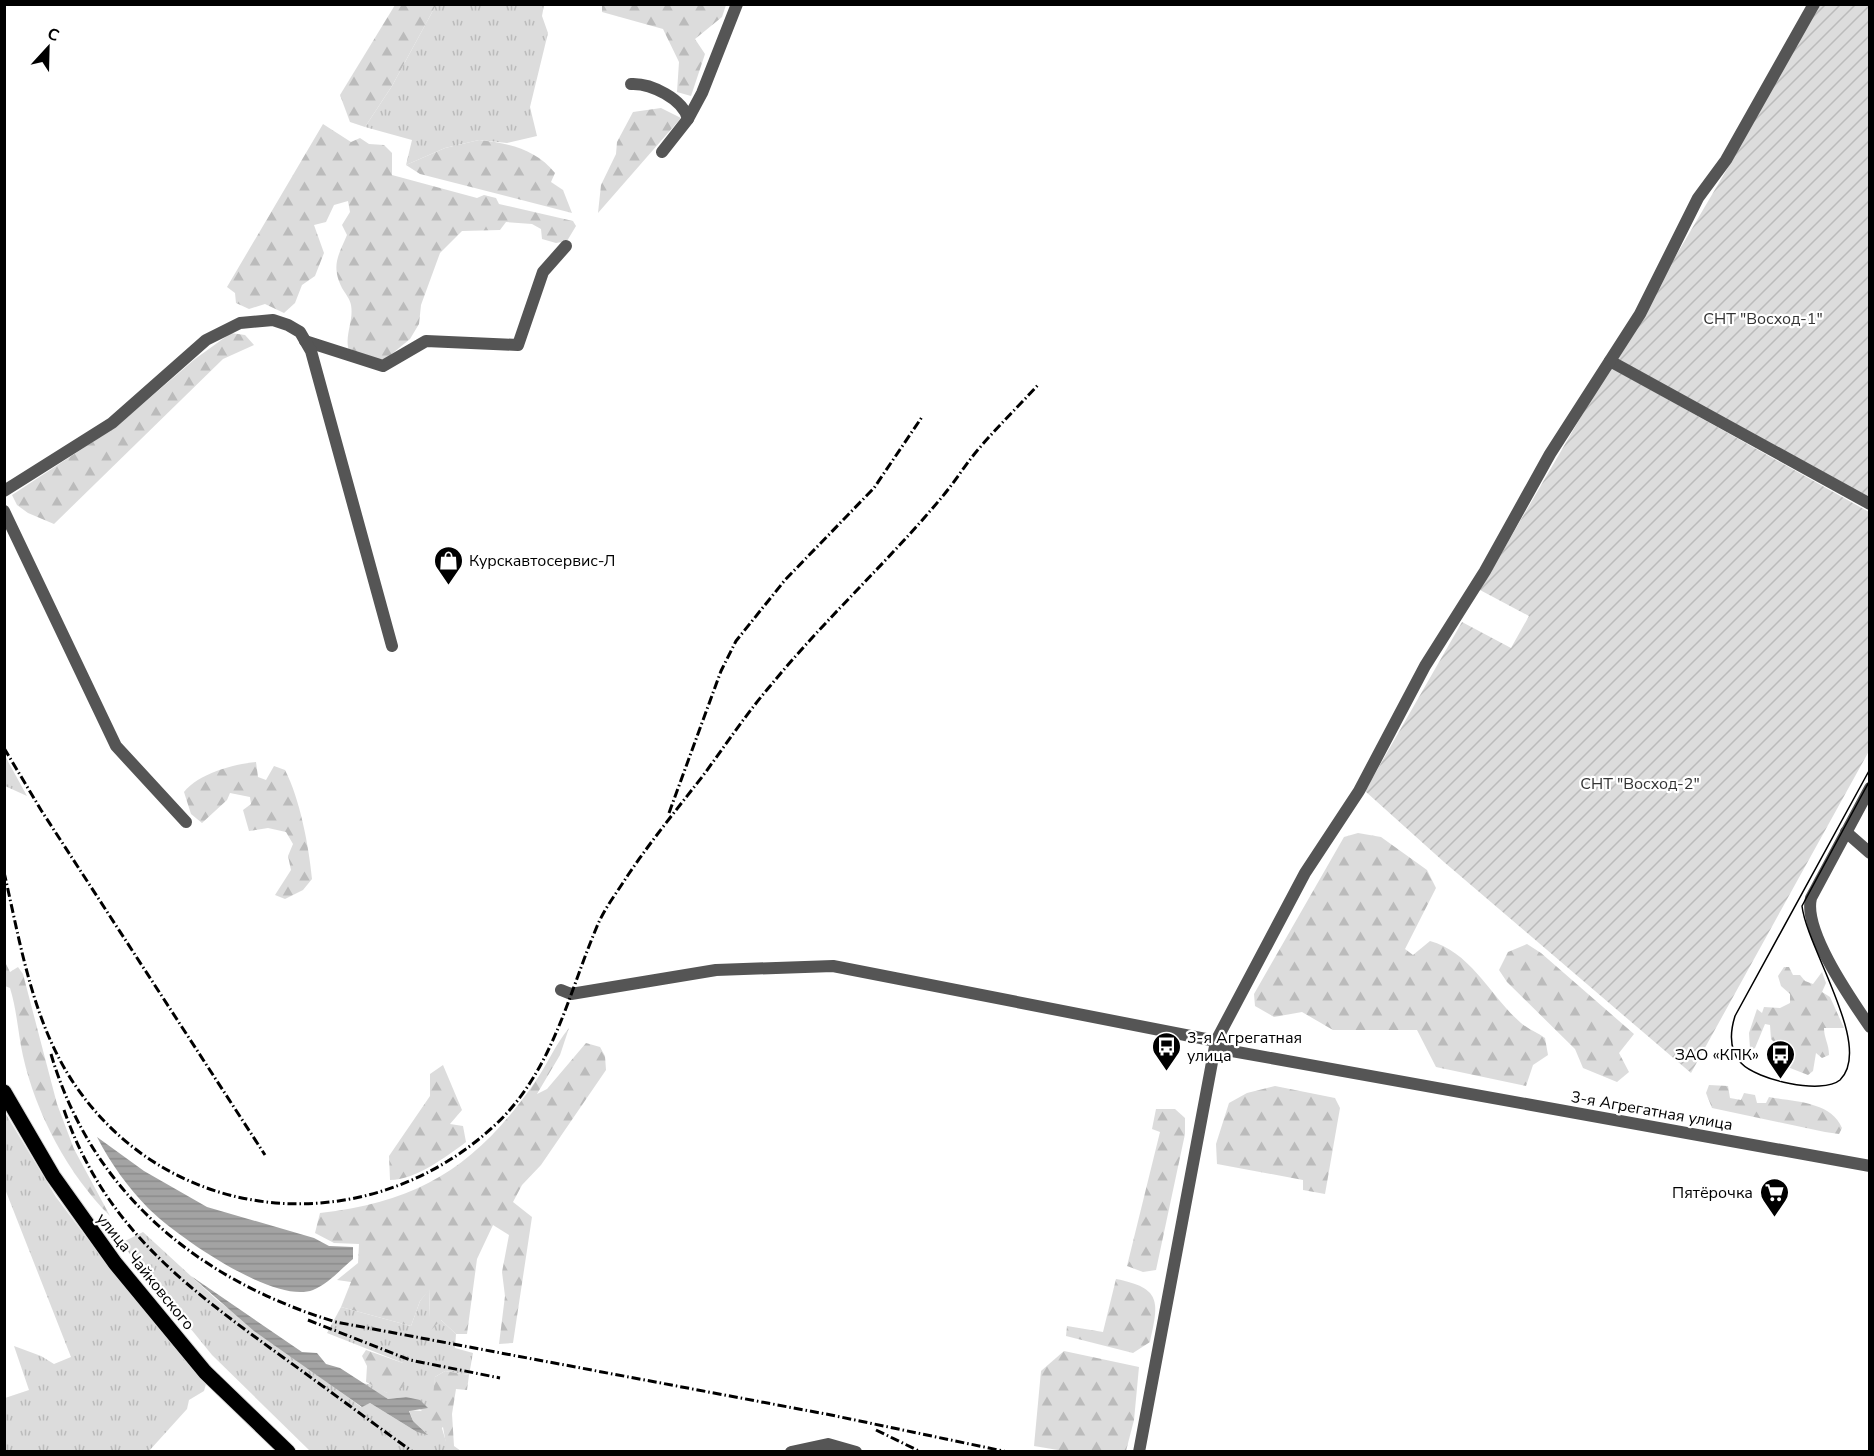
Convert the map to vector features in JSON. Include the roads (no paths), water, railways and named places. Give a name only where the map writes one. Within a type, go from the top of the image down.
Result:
[{"type":"main road","name":"улица Чайковского","points":[[4,1092],[53,1176],[115,1263],[205,1372],[288,1452]]},
{"type":"street","points":[[662,152],[687,119],[702,93],[737,4]]},
{"type":"street","points":[[1139,1452],[1216,1044],[1305,873],[1359,791],[1425,666],[1485,571],[1550,454],[1640,314],[1698,198],[1726,160],[1814,4]]},
{"type":"street","points":[[631,84],[647,86],[660,91],[686,112],[687,119]]},
{"type":"street","points":[[305,341],[383,366],[426,341],[518,345],[543,272],[566,246]]},
{"type":"street","points":[[4,491],[112,423],[206,340],[240,323],[273,320],[300,332],[311,351],[392,646]]},
{"type":"street","points":[[1610,362],[1869,504]]},
{"type":"street","points":[[4,511],[116,746],[186,822]]},
{"type":"street","points":[[1869,788],[1809,908],[1820,940],[1850,998],[1869,1027]]},
{"type":"street","points":[[1846,832],[1869,854]]},
{"type":"street","name":"3-я Агрегатная улица","points":[[561,990],[571,994],[716,970],[833,966],[1216,1044],[1869,1166]]},
{"type":"street","points":[[791,1452],[828,1444],[856,1452]]},
{"type":"tram line","points":[[1870,769],[1735,1016],[1732,1041],[1737,1058],[1749,1069],[1775,1080],[1805,1086],[1831,1084],[1840,1080],[1848,1065],[1849,1045],[1844,1022],[1806,924],[1802,906],[1870,780]]},
{"type":"railway","points":[[4,872],[30,984],[49,1038],[62,1064],[77,1088],[119,1135],[167,1170],[220,1192],[277,1203],[334,1202],[391,1188],[445,1163],[494,1126],[531,1082],[557,1031],[587,951],[605,911],[646,850],[753,707],[813,637],[900,545],[946,492],[972,457],[1038,385]]},
{"type":"railway","points":[[669,813],[721,671],[736,641],[785,580],[874,488],[922,417]]},
{"type":"railway","points":[[4,748],[41,810],[265,1155]]},
{"type":"railway","points":[[51,1054],[69,1104],[94,1149],[123,1190],[158,1225],[197,1256],[240,1283],[286,1304],[336,1322],[831,1415],[1008,1452]]},
{"type":"railway","points":[[64,1110],[81,1152],[102,1189],[126,1222],[153,1252],[214,1306],[413,1452]]},
{"type":"railway","points":[[308,1320],[410,1360],[500,1378]]},
{"type":"railway","points":[[876,1430],[921,1452]]},
{"type":"place","name":"Курскавтосервис-Л","points":[[448,586]]},
{"type":"place","name":"3-я Агрегатная улица","points":[[1166,1072]]},
{"type":"place","name":"ЗАО «КПК»","points":[[1780,1080]]},
{"type":"place","name":"Пятёрочка","points":[[1774,1218]]},
{"type":"park label","name":"СНТ \"Восход-1\"","points":[[1763,318]]},
{"type":"park label","name":"СНТ \"Восход-2\"","points":[[1640,783]]}]
